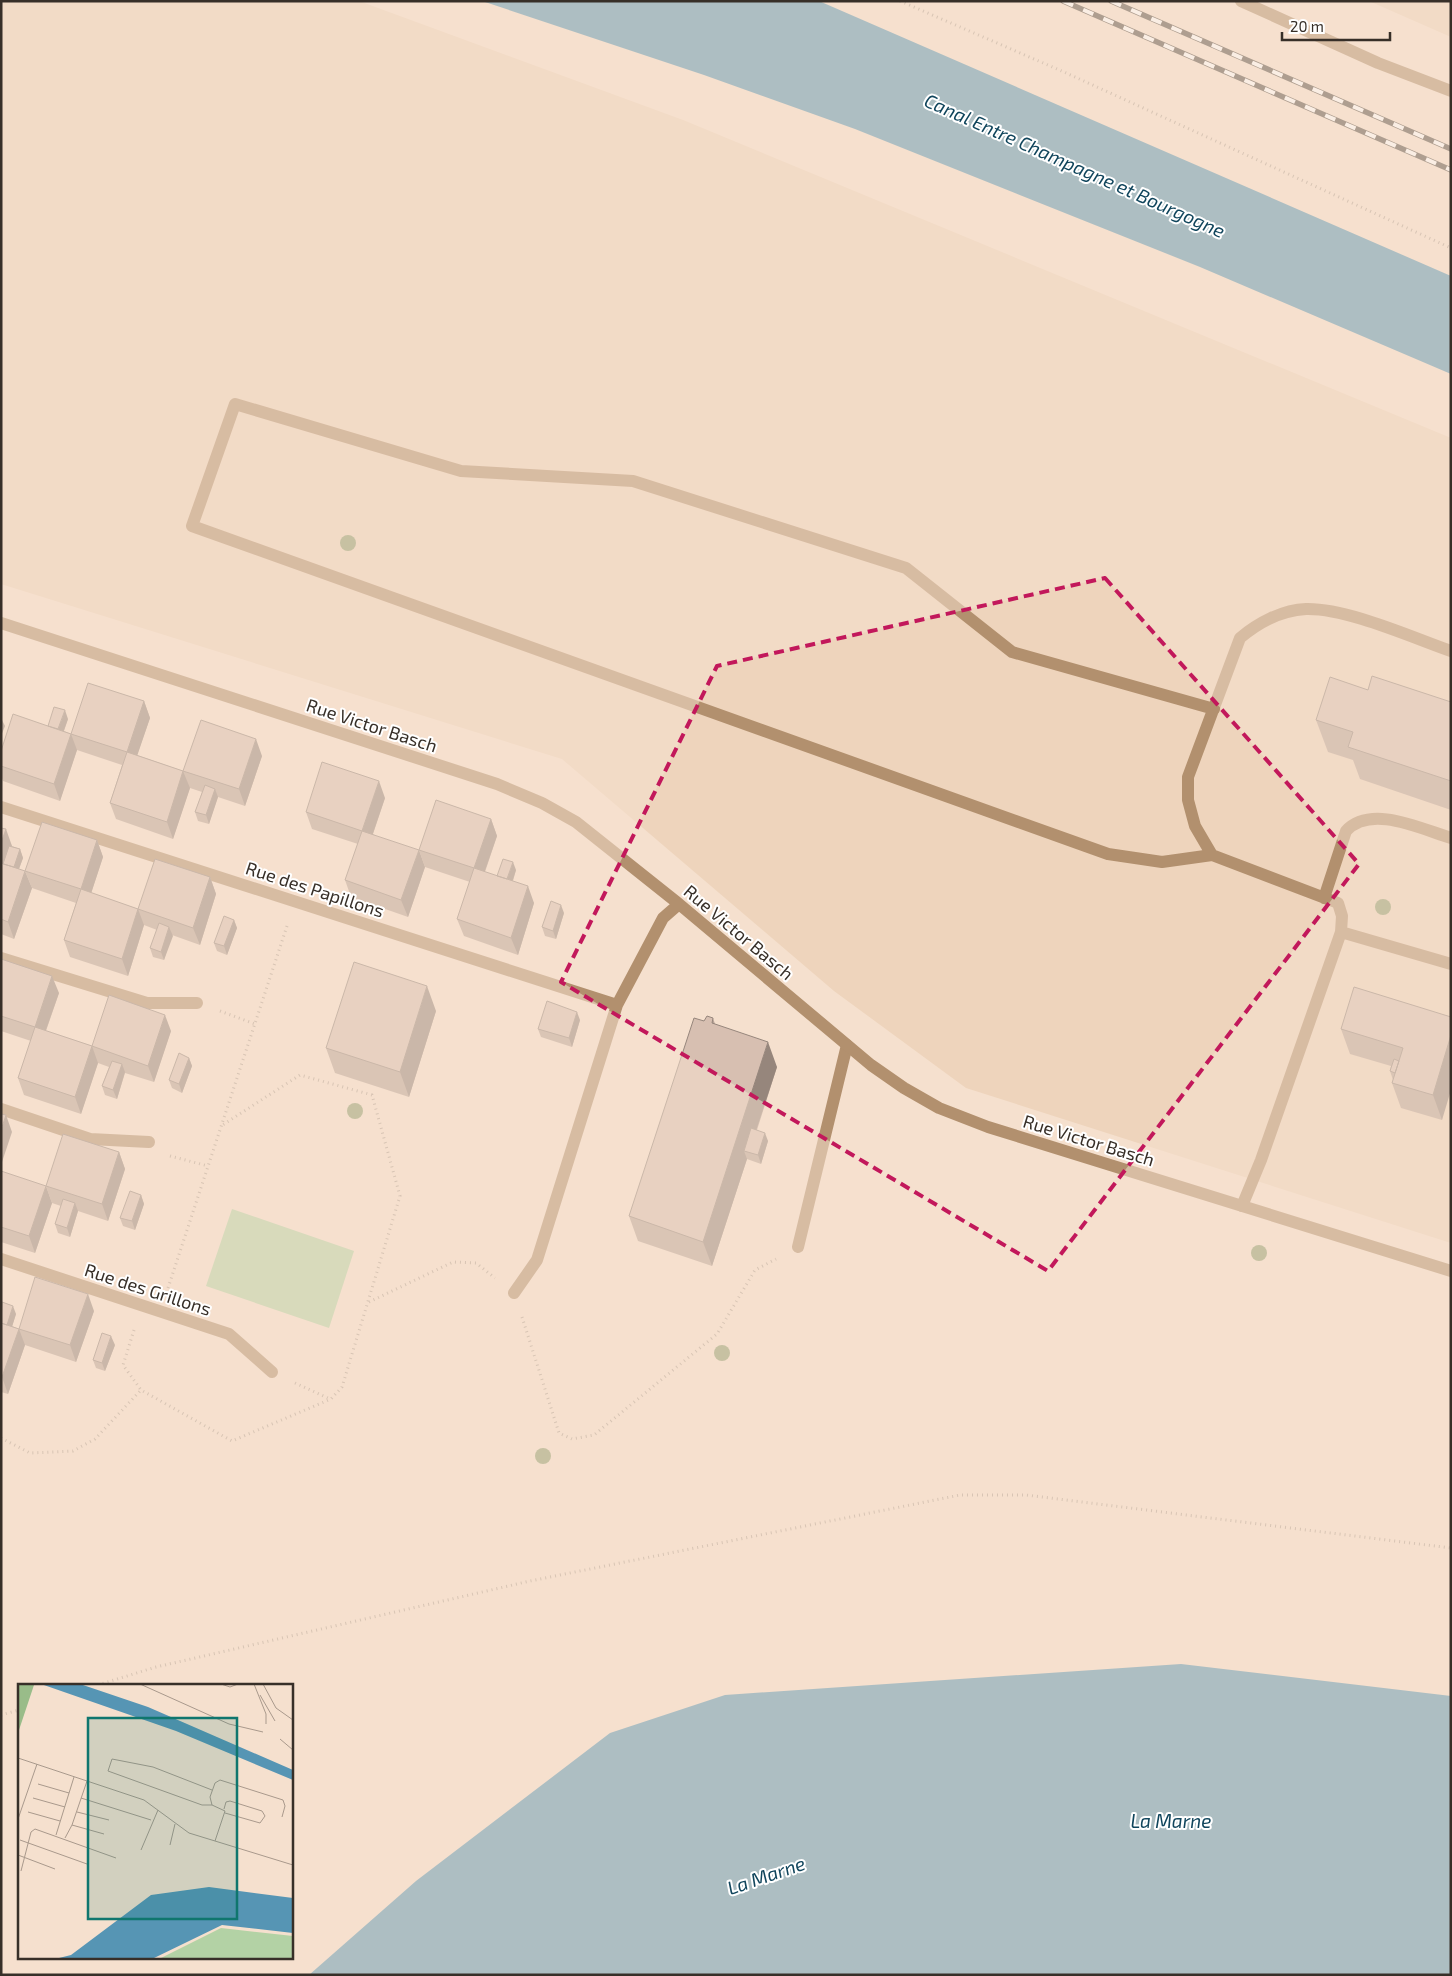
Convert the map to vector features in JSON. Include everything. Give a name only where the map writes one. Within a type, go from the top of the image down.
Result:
[{"type":"street","points":[[1242,1],[1378,63],[1451,91]]},
{"type":"street","points":[[1214,708],[1012,652],[906,568],[633,481],[461,471],[235,404],[192,526],[1108,854],[1162,862],[1212,855],[1338,903],[1342,916],[1341,932],[1261,1160],[1242,1206]]},
{"type":"street","points":[[1212,855],[1195,826],[1188,800],[1188,778],[1240,638],[1254,626],[1285,613],[1306,609],[1346,614],[1451,651]]},
{"type":"street","name":"Rue Victor Basch","points":[[1,623],[497,784],[542,803],[576,822],[679,904],[871,1065],[904,1088],[939,1108],[988,1127],[1451,1271]]},
{"type":"street","name":"Rue des Papillons","points":[[1,807],[617,1005]]},
{"type":"street","points":[[1324,898],[1346,831],[1352,824],[1368,819],[1388,819],[1451,838]]},
{"type":"street","points":[[514,1293],[537,1260],[617,1005],[663,918],[679,904]]},
{"type":"street","points":[[1341,932],[1451,964]]},
{"type":"street","points":[[1,958],[147,1003],[197,1003]]},
{"type":"street","points":[[798,1247],[847,1045]]},
{"type":"street","points":[[1,1109],[90,1139],[150,1142]]},
{"type":"street","name":"Rue des Grillons","points":[[1,1259],[229,1334],[272,1372]]},
{"type":"path","points":[[900,1],[1064,72],[1451,248]]},
{"type":"path","points":[[160,1311],[295,902]]},
{"type":"path","points":[[197,1003],[255,1024]]},
{"type":"path","points":[[142,1305],[123,1365],[141,1390],[232,1441],[331,1399],[342,1387],[400,1196],[372,1095],[300,1075],[221,1126]]},
{"type":"path","points":[[150,1142],[166,1155],[208,1166]]},
{"type":"path","points":[[368,1302],[453,1262],[476,1263],[514,1293],[559,1434],[572,1439],[594,1435],[717,1334],[756,1270],[798,1247]]},
{"type":"path","points":[[272,1372],[331,1399]]},
{"type":"path","points":[[1,1438],[30,1453],[73,1451],[95,1440],[141,1390]]},
{"type":"path","points":[[101,1684],[156,1666],[530,1582],[960,1495],[1026,1495],[1451,1548]]},
{"type":"path","points":[[1,1715],[18,1710]]},
{"type":"highlighted area","points":[[1105,578],[1359,864],[1048,1271],[561,982],[717,666]]},
{"type":"shaded area","points":[[1,1],[359,1],[683,120],[1451,438],[1451,1243],[966,1088],[834,991],[562,759],[1,584]]},
{"type":"shaded area","points":[[1369,1],[1451,1],[1451,37]]},
{"type":"green space","points":[[232,1209],[354,1251],[329,1328],[206,1286]]},
{"type":"water","name":"Canal Entre Champagne et Bourgogne","points":[[482,1],[819,1],[1451,276],[1451,374],[1200,267],[855,129],[704,75]]},
{"type":"water","name":"La Marne","points":[[1181,1664],[1451,1696],[1451,1975],[309,1975],[416,1881],[610,1733],[725,1695]]},
{"type":"building","points":[[1372,676],[1451,702],[1451,781],[1348,747],[1353,732],[1316,720],[1330,677],[1368,690]]},
{"type":"building","points":[[88,683],[144,701],[127,752],[71,734]]},
{"type":"building","points":[[54,707],[65,710],[58,729],[48,726]]},
{"type":"building","points":[[13,714],[71,734],[54,784],[1,766],[1,751]]},
{"type":"building","points":[[201,720],[256,739],[239,789],[183,771]]},
{"type":"building","points":[[127,752],[183,771],[167,822],[110,803]]},
{"type":"building","points":[[322,762],[379,781],[362,831],[306,812]]},
{"type":"building","points":[[205,785],[215,789],[206,815],[195,812]]},
{"type":"building","points":[[436,800],[491,819],[474,868],[419,850]]},
{"type":"building","points":[[42,822],[97,840],[81,889],[25,871]]},
{"type":"building","points":[[1,828],[6,829],[1,843]]},
{"type":"building","points":[[362,831],[419,850],[401,900],[345,880]]},
{"type":"building","points":[[9,846],[20,849],[14,867],[3,864]]},
{"type":"building","points":[[155,859],[210,877],[193,928],[138,909]]},
{"type":"building","points":[[503,859],[513,862],[507,879],[497,876]]},
{"type":"building","points":[[1,863],[25,871],[8,922],[1,919]]},
{"type":"building","points":[[474,868],[528,886],[511,938],[457,919]]},
{"type":"building","points":[[81,889],[138,909],[122,959],[64,940]]},
{"type":"building","points":[[551,901],[561,905],[553,931],[542,927]]},
{"type":"building","points":[[224,916],[234,920],[224,946],[214,943]]},
{"type":"building","points":[[159,923],[169,927],[161,952],[150,948]]},
{"type":"building","points":[[1,959],[52,976],[35,1027],[1,1016]]},
{"type":"building","points":[[354,962],[427,986],[400,1072],[326,1048]]},
{"type":"building","points":[[1354,987],[1451,1017],[1451,1035],[1433,1095],[1392,1083],[1403,1048],[1341,1029]]},
{"type":"building","points":[[109,995],[165,1015],[148,1066],[92,1046]]},
{"type":"building","points":[[547,1001],[577,1012],[569,1038],[538,1029]]},
{"type":"building","points":[[707,1016],[713,1018],[712,1023],[768,1042],[703,1242],[629,1216],[694,1018],[704,1021]]},
{"type":"building","points":[[35,1027],[92,1046],[75,1097],[18,1078]]},
{"type":"building","points":[[179,1053],[189,1058],[179,1084],[169,1080]]},
{"type":"building","points":[[1394,1059],[1399,1061],[1395,1073],[1390,1071]]},
{"type":"building","points":[[112,1061],[122,1064],[113,1090],[102,1086]]},
{"type":"building","points":[[1,1114],[6,1115],[1,1130]]},
{"type":"building","points":[[751,1128],[765,1133],[758,1155],[744,1151]]},
{"type":"building","points":[[63,1134],[119,1152],[102,1204],[46,1186]]},
{"type":"building","points":[[1,1171],[46,1186],[29,1236],[1,1227]]},
{"type":"building","points":[[130,1191],[141,1195],[132,1221],[120,1218]]},
{"type":"building","points":[[63,1199],[75,1203],[67,1228],[55,1224]]},
{"type":"building","points":[[35,1277],[88,1294],[70,1345],[19,1329]]},
{"type":"building","points":[[2,1302],[13,1306],[7,1325],[1,1323]]},
{"type":"building","points":[[1,1323],[19,1329],[2,1377],[1,1377]]},
{"type":"building","points":[[102,1333],[111,1336],[102,1363],[93,1360]]},
{"type":"railway","points":[[1063,1],[1451,170]]},
{"type":"railway","points":[[1111,1],[1451,149]]}]
